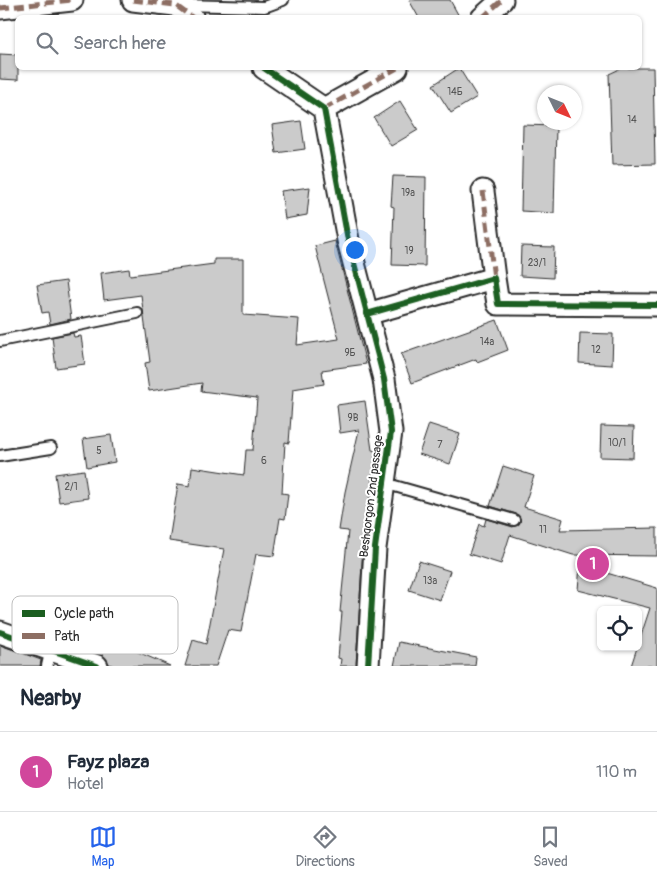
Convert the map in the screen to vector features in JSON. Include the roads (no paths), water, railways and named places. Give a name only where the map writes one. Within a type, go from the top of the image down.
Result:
[{"type":"street","points":[[0,8],[72,0]]},
{"type":"street","points":[[133,0],[175,5],[188,15]]},
{"type":"street","points":[[485,15],[502,0]]},
{"type":"street","points":[[267,70],[324,109],[393,70]]},
{"type":"street","name":"Beshqorgon 2nd passage","points":[[324,109],[348,240],[384,379],[391,432],[375,548],[368,666]]},
{"type":"street","points":[[483,191],[498,304],[657,305]]},
{"type":"street","points":[[367,314],[494,278]]},
{"type":"street","points":[[0,632],[12,638]]},
{"type":"street","points":[[49,657],[96,666]]},
{"type":"lane","points":[[175,5],[264,8],[283,0]]},
{"type":"lane","points":[[0,341],[137,313]]},
{"type":"lane","points":[[0,456],[50,448]]},
{"type":"lane","points":[[384,483],[514,520]]},
{"type":"place","name":"Fayz plaza","points":[[593,564]]}]
